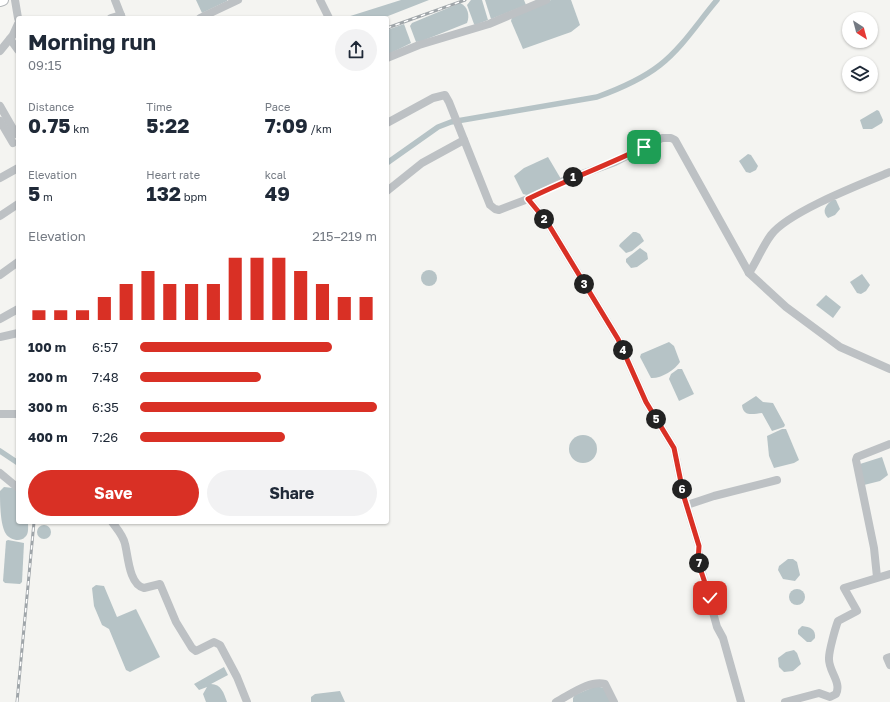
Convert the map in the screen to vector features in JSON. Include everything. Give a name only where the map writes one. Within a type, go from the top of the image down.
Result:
[{"type":"main road","points":[[0,1],[4,0]]},
{"type":"street","points":[[15,0],[18,16]]},
{"type":"street","points":[[115,0],[121,16]]},
{"type":"street","points":[[204,16],[238,0]]},
{"type":"street","points":[[320,0],[328,16]]},
{"type":"street","points":[[389,57],[419,45],[489,24],[546,0]]},
{"type":"street","points":[[0,51],[10,39],[16,28]]},
{"type":"street","points":[[10,39],[16,47]]},
{"type":"street","points":[[389,122],[432,98],[445,95],[479,181],[492,207],[502,209],[528,199],[563,181],[615,162],[662,138],[671,138],[676,140],[749,273],[786,308],[840,347],[890,371]]},
{"type":"street","points":[[0,106],[16,134]]},
{"type":"street","points":[[0,121],[13,143]]},
{"type":"street","points":[[389,189],[422,164],[463,138]]},
{"type":"street","points":[[0,178],[16,169]]},
{"type":"street","points":[[749,273],[771,234],[789,220],[824,201],[890,172]]},
{"type":"street","points":[[528,199],[547,222],[618,339],[646,402],[674,448],[678,474],[699,546],[698,562],[717,627],[724,638],[741,702]]},
{"type":"street","points":[[0,216],[16,205]]},
{"type":"street","points":[[0,275],[16,263]]},
{"type":"street","points":[[0,319],[16,310]]},
{"type":"street","points":[[0,337],[16,333]]},
{"type":"street","points":[[0,414],[16,414]]},
{"type":"street","points":[[877,577],[874,548],[856,460],[857,457],[865,452],[890,444]]},
{"type":"street","points":[[0,473],[16,486]]},
{"type":"street","points":[[687,505],[714,496],[777,480]]},
{"type":"street","points":[[113,524],[123,537],[128,563],[136,584],[144,588],[160,584],[176,622],[192,648],[196,651],[214,642],[220,645],[237,677],[247,702]]},
{"type":"street","points":[[785,702],[819,692],[830,697],[836,694],[838,684],[828,659],[838,621],[857,611],[844,588],[890,574]]},
{"type":"street","points":[[890,656],[887,658],[890,665]]},
{"type":"street","points":[[556,702],[593,684],[601,683],[605,684],[614,702]]},
{"type":"shaded area","points":[[196,0],[227,0],[227,1],[202,13]]},
{"type":"shaded area","points":[[401,0],[429,0],[388,16],[350,16]]},
{"type":"shaded area","points":[[471,0],[482,0],[488,20],[475,25],[474,24],[467,5]]},
{"type":"shaded area","points":[[485,0],[524,0],[526,5],[491,19]]},
{"type":"shaded area","points":[[551,0],[571,0],[580,25],[571,32],[523,49],[511,21],[512,17]]},
{"type":"shaded area","points":[[460,3],[467,9],[467,23],[416,42],[410,26],[412,23]]},
{"type":"shaded area","points":[[404,24],[411,43],[389,54],[389,29]]},
{"type":"shaded area","points":[[877,110],[879,111],[883,120],[882,123],[872,129],[863,129],[860,120]]},
{"type":"shaded area","points":[[748,154],[751,155],[758,166],[756,170],[750,173],[746,172],[739,161]]},
{"type":"shaded area","points":[[548,157],[561,179],[527,195],[523,194],[514,176],[524,168]]},
{"type":"shaded area","points":[[832,200],[836,200],[840,209],[835,215],[828,218],[825,213],[825,208]]},
{"type":"shaded area","points":[[633,232],[640,234],[644,241],[632,251],[626,253],[619,246]]},
{"type":"shaded area","points":[[640,248],[647,253],[648,259],[637,267],[631,268],[626,262],[626,259]]},
{"type":"shaded area","points":[[426,270],[432,270],[437,275],[435,284],[432,286],[426,286],[421,281],[421,275]]},
{"type":"shaded area","points":[[862,274],[870,285],[866,291],[861,294],[857,293],[850,282]]},
{"type":"shaded area","points":[[826,295],[841,307],[833,318],[816,305]]},
{"type":"shaded area","points":[[669,342],[674,346],[680,362],[675,368],[667,373],[659,377],[651,378],[640,357],[641,354]]},
{"type":"shaded area","points":[[678,369],[682,369],[694,394],[679,401],[669,379],[671,374]]},
{"type":"shaded area","points":[[756,396],[763,402],[773,403],[785,425],[784,427],[772,431],[762,413],[749,414],[744,411],[742,405]]},
{"type":"shaded area","points":[[782,429],[786,429],[799,460],[794,463],[774,468],[769,456],[767,436]]},
{"type":"shaded area","points":[[583,435],[593,439],[597,449],[593,459],[583,463],[573,459],[569,449],[573,439]]},
{"type":"shaded area","points":[[882,457],[888,475],[880,481],[864,485],[860,464]]},
{"type":"shaded area","points":[[4,487],[16,490],[16,524],[28,524],[27,534],[23,539],[15,540],[6,534],[4,530],[1,513],[0,491]]},
{"type":"shaded area","points":[[41,525],[47,525],[51,529],[51,535],[47,539],[41,539],[37,535],[37,529]]},
{"type":"shaded area","points":[[8,540],[24,543],[22,582],[20,584],[5,583],[3,581],[6,541]]},
{"type":"shaded area","points":[[788,559],[793,559],[797,562],[800,575],[795,581],[783,579],[778,570],[779,566]]},
{"type":"shaded area","points":[[96,585],[104,586],[117,617],[136,609],[160,657],[130,672],[126,670],[109,629],[102,625],[94,606],[92,588]]},
{"type":"shaded area","points":[[797,589],[803,591],[805,597],[803,603],[797,605],[791,603],[789,597],[791,591]]},
{"type":"shaded area","points":[[802,626],[810,628],[815,632],[815,638],[811,642],[807,642],[798,634],[798,630]]},
{"type":"shaded area","points":[[794,650],[797,653],[801,664],[793,671],[784,672],[779,667],[778,658],[786,652]]},
{"type":"shaded area","points":[[224,667],[228,675],[211,684],[220,687],[227,702],[206,702],[203,694],[207,687],[199,690],[194,684]]},
{"type":"shaded area","points":[[596,686],[604,688],[611,702],[573,702],[575,695]]},
{"type":"shaded area","points":[[340,691],[345,702],[311,702],[311,697],[315,694]]},
{"type":"waterway","points":[[389,162],[438,127],[451,122],[597,97],[630,84],[660,65],[676,51],[717,0]]},
{"type":"waterway","points":[[0,451],[16,462]]},
{"type":"railway","points":[[389,27],[465,0]]},
{"type":"railway","points":[[17,702],[34,524]]},
{"type":"route","points":[[644,147],[615,162],[563,181],[528,199],[547,222],[555,238],[618,339],[632,374],[646,402],[670,445],[674,448],[678,474],[699,546],[698,562],[710,598]]}]
